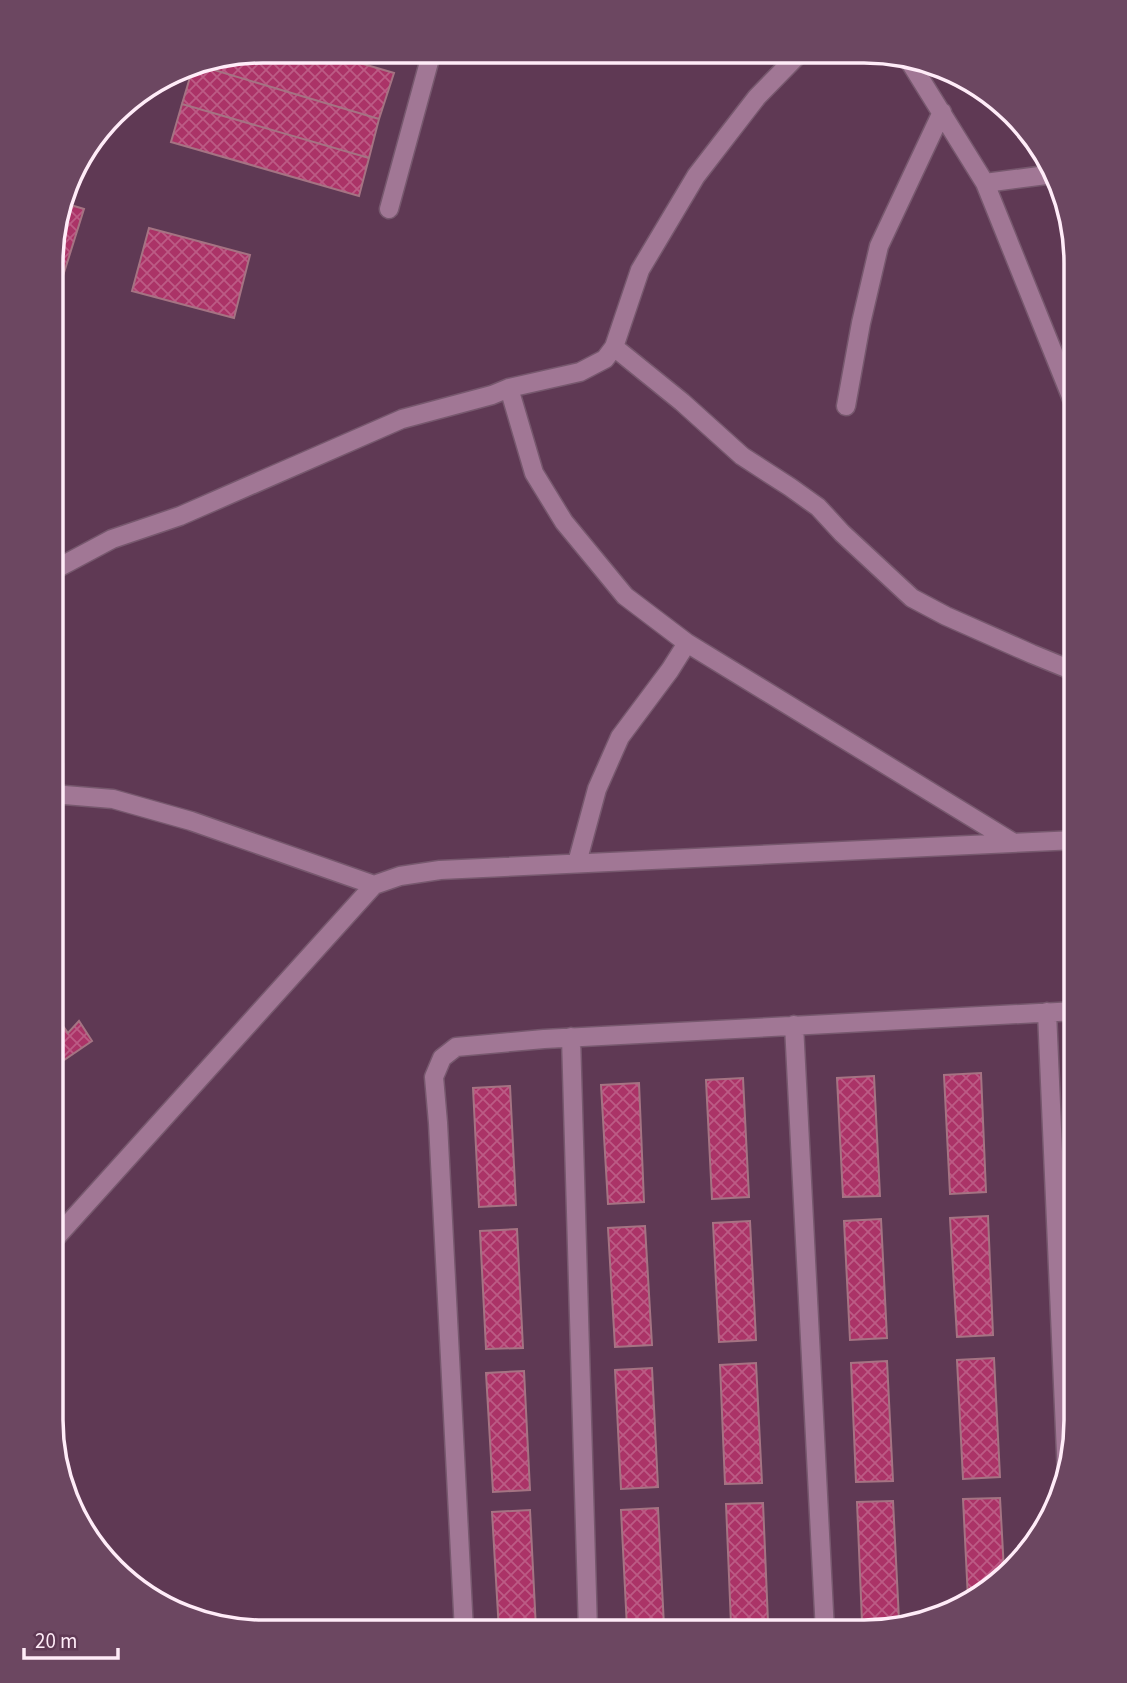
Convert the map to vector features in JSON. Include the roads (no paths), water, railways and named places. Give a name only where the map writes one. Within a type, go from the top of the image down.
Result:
[{"type":"street","points":[[389,209],[429,63]]},
{"type":"street","points":[[63,565],[112,539],[180,516],[402,419],[509,388],[580,372],[605,359],[614,347],[640,270],[696,176],[757,97],[790,63]]},
{"type":"street","points":[[915,70],[985,183],[1064,379]]},
{"type":"street","points":[[846,406],[879,246],[942,112]]},
{"type":"street","points":[[985,183],[1043,175]]},
{"type":"street","points":[[614,347],[682,401],[742,456],[818,507],[912,598],[946,616],[1064,667]]},
{"type":"street","points":[[509,388],[534,473],[564,522],[625,596],[687,643],[1014,843]]},
{"type":"street","points":[[577,863],[597,789],[620,737],[687,643]]},
{"type":"street","points":[[63,795],[113,799],[191,821],[374,885]]},
{"type":"street","points":[[63,1230],[374,885],[400,876],[440,870],[1064,841]]},
{"type":"street","points":[[463,1620],[434,1077],[442,1058],[456,1047],[571,1037],[1064,1011]]},
{"type":"street","points":[[1047,1012],[1064,1407]]},
{"type":"street","points":[[794,1025],[824,1620]]},
{"type":"street","points":[[571,1037],[588,1620]]}]
